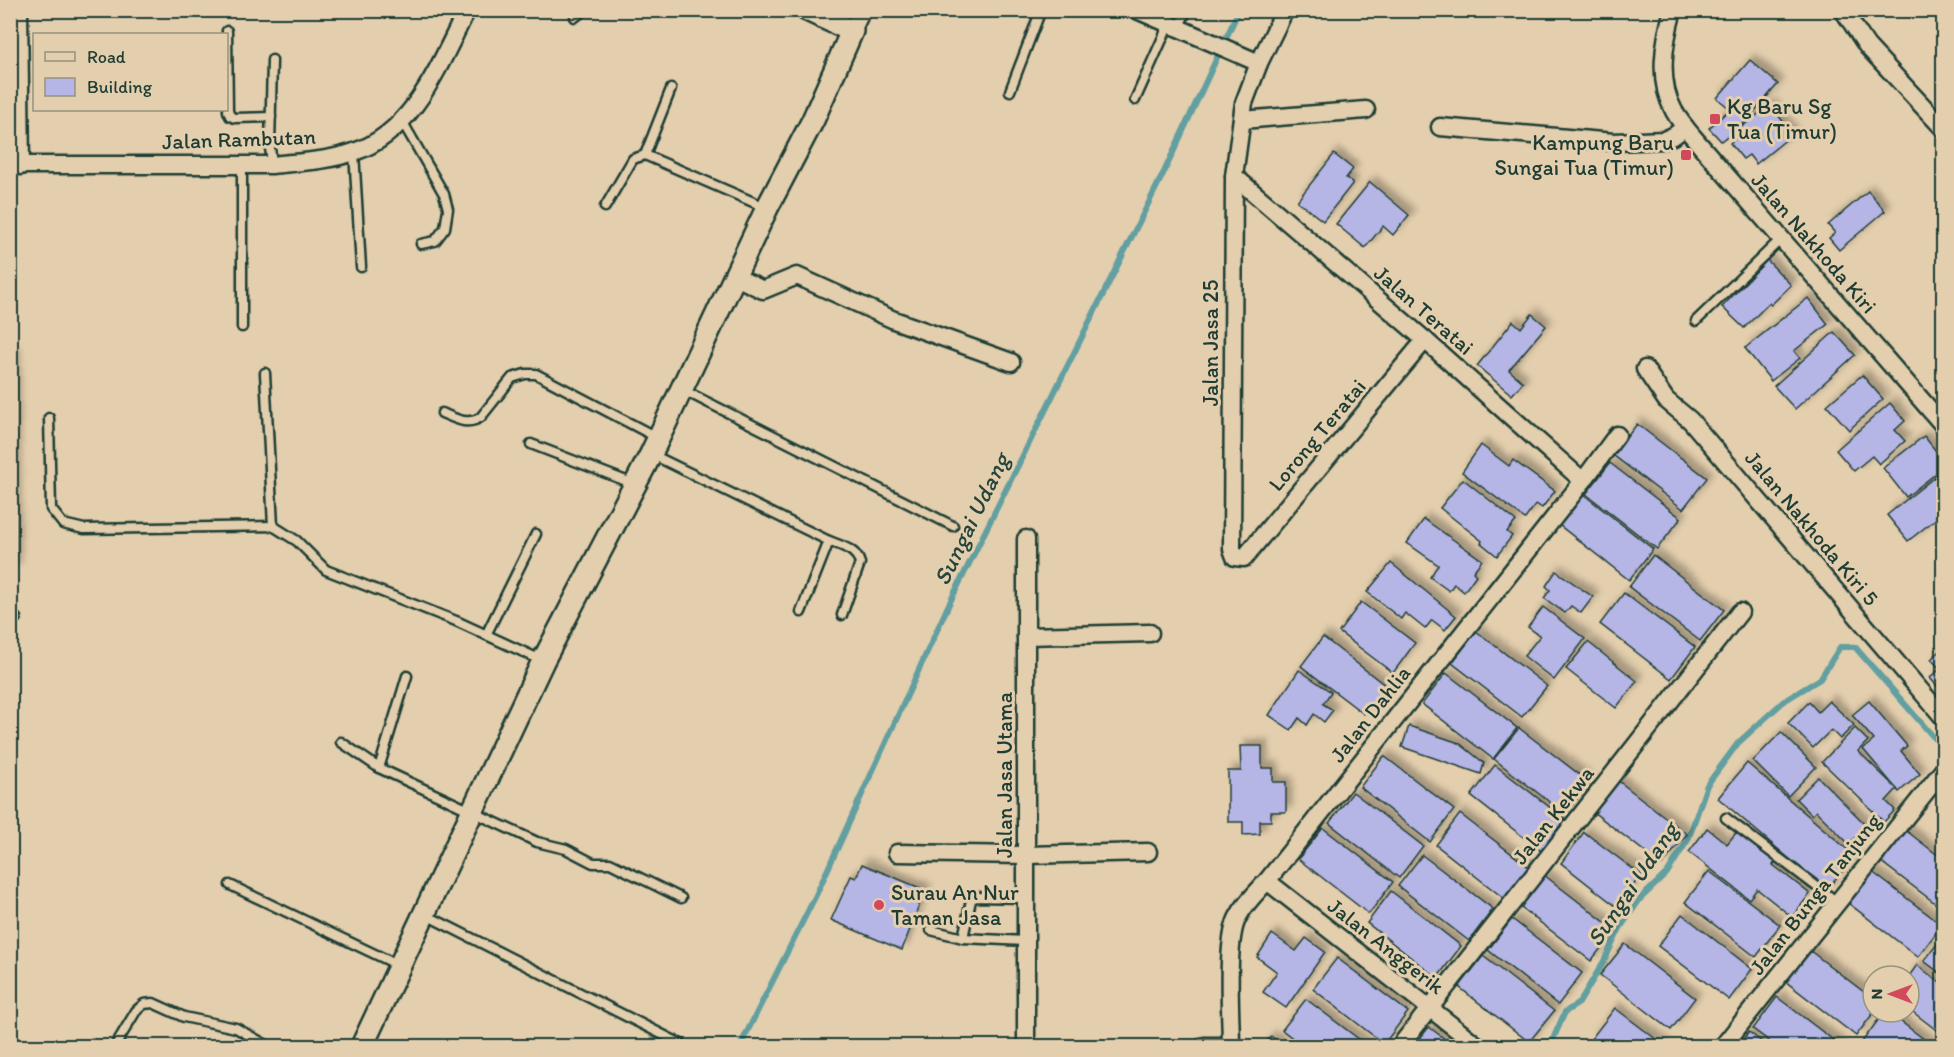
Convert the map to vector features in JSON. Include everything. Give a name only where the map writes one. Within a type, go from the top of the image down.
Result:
[{"type":"street","points":[[16,165],[19,10]]},
{"type":"street","name":"Jalan Rambutan","points":[[16,165],[272,165],[304,162],[354,152],[374,143],[402,121],[428,85],[467,10]]},
{"type":"street","points":[[807,10],[852,30]]},
{"type":"street","points":[[362,1047],[543,661],[655,446],[767,208],[813,120],[862,10]]},
{"type":"street","points":[[1137,10],[1259,63]]},
{"type":"street","name":"Jalan Jasa 25","points":[[1244,558],[1235,557],[1232,549],[1234,176],[1244,103],[1259,63],[1285,10]]},
{"type":"street","name":"Jalan Nakhoda Kiri","points":[[1674,10],[1664,54],[1667,97],[1674,112],[1943,425]]},
{"type":"street","points":[[1843,10],[1868,46],[1944,129]]},
{"type":"street","points":[[1242,120],[1366,110]]},
{"type":"street","points":[[1440,127],[1614,142],[1664,140],[1685,127]]},
{"type":"street","name":"Jalan Teratai","points":[[1234,176],[1425,340],[1583,481]]},
{"type":"street","points":[[736,277],[763,290],[797,276],[894,320],[1011,362]]},
{"type":"street","name":"Lorong Teratai","points":[[1244,558],[1425,340]]},
{"type":"street","name":"Jalan Nakhoda Kiri 5","points":[[1644,369],[1666,400],[1690,420],[1944,718]]},
{"type":"street","name":"Jalan Dahlia","points":[[1231,1046],[1231,937],[1241,911],[1583,481],[1617,435]]},
{"type":"street","name":"Jalan Jasa Utama","points":[[1026,539],[1026,1047]]},
{"type":"street","name":"Jalan Kekwa","points":[[1400,1047],[1740,612]]},
{"type":"street","points":[[1026,636],[1150,633]]},
{"type":"street","name":"Jalan Bunga Tanjung","points":[[1723,1047],[1943,769]]},
{"type":"street","points":[[897,853],[1026,855],[1148,852]]},
{"type":"street","name":"Jalan Anggerik","points":[[1267,881],[1478,1047]]},
{"type":"street","points":[[1204,1047],[1231,1046]]},
{"type":"lane","points":[[575,17],[584,10]]},
{"type":"lane","points":[[1010,91],[1041,10]]},
{"type":"lane","points":[[1135,100],[1180,29],[1187,10]]},
{"type":"lane","points":[[272,60],[270,147],[272,165]]},
{"type":"lane","points":[[645,156],[671,89]]},
{"type":"lane","points":[[228,111],[230,116],[235,118],[271,117]]},
{"type":"lane","points":[[402,121],[444,194],[448,209],[445,228],[435,241],[421,244]]},
{"type":"lane","points":[[354,152],[361,267]]},
{"type":"lane","points":[[605,207],[633,159],[645,156],[767,208]]},
{"type":"lane","points":[[242,165],[242,327]]},
{"type":"lane","points":[[1696,321],[1781,239]]},
{"type":"lane","points":[[265,373],[273,526]]},
{"type":"lane","points":[[442,413],[459,420],[476,421],[512,378],[525,374],[536,374],[655,446],[829,541],[850,549],[858,556],[860,563],[842,615]]},
{"type":"lane","points":[[682,390],[953,526]]},
{"type":"lane","points":[[49,418],[51,509],[63,524],[84,530],[273,526],[297,541],[326,570],[456,621],[543,661]]},
{"type":"lane","points":[[531,444],[634,484]]},
{"type":"lane","points":[[486,635],[536,534]]},
{"type":"lane","points":[[801,612],[829,541]]},
{"type":"lane","points":[[379,768],[406,676]]},
{"type":"lane","points":[[341,742],[379,768],[537,842],[566,849],[592,863],[610,863],[681,898]]},
{"type":"lane","points":[[1726,819],[1837,902]]},
{"type":"lane","points":[[230,885],[400,966]]},
{"type":"lane","points":[[963,938],[971,900],[975,897],[1026,898]]},
{"type":"lane","points":[[424,914],[685,1047]]},
{"type":"lane","points":[[931,930],[963,938],[1026,941]]},
{"type":"lane","points":[[115,1047],[136,1011],[144,1004],[153,1003],[184,1017],[236,1028],[268,1047]]},
{"type":"building","points":[[1750,60],[1778,84],[1745,122],[1721,141],[1709,128],[1730,109],[1717,98]]},
{"type":"building","points":[[1770,105],[1793,134],[1756,164],[1749,155],[1743,159],[1730,143],[1742,133],[1739,129]]},
{"type":"building","points":[[1334,154],[1353,169],[1346,178],[1353,183],[1323,221],[1297,201]]},
{"type":"building","points":[[1370,182],[1409,215],[1393,235],[1383,226],[1365,248],[1336,224]]},
{"type":"building","points":[[1868,191],[1885,211],[1839,250],[1829,238],[1835,233],[1828,225]]},
{"type":"building","points":[[1767,260],[1791,285],[1744,328],[1722,307]]},
{"type":"building","points":[[1808,298],[1828,324],[1794,351],[1800,358],[1771,381],[1745,348]]},
{"type":"building","points":[[1532,314],[1546,326],[1509,370],[1523,382],[1512,395],[1477,366],[1513,321],[1521,328]]},
{"type":"building","points":[[1834,332],[1855,355],[1795,409],[1774,386]]},
{"type":"building","points":[[10,354],[14,354],[15,568],[10,568]]},
{"type":"building","points":[[1862,375],[1883,399],[1849,430],[1827,405]]},
{"type":"building","points":[[1890,403],[1905,421],[1895,430],[1905,441],[1879,464],[1872,456],[1854,471],[1836,450]]},
{"type":"building","points":[[1637,424],[1707,478],[1683,509],[1613,455]]},
{"type":"building","points":[[1924,436],[1944,461],[1944,467],[1906,497],[1883,468]]},
{"type":"building","points":[[1481,445],[1509,466],[1513,460],[1555,491],[1542,508],[1536,504],[1525,519],[1462,472]]},
{"type":"building","points":[[1610,463],[1681,518],[1657,549],[1586,494]]},
{"type":"building","points":[[1941,472],[1944,474],[1944,517],[1938,521],[1937,518],[1908,541],[1887,515]]},
{"type":"building","points":[[1463,479],[1516,521],[1507,532],[1512,536],[1497,556],[1481,543],[1482,541],[1440,508]]},
{"type":"building","points":[[1583,494],[1653,549],[1629,580],[1559,525]]},
{"type":"building","points":[[1424,519],[1482,560],[1473,572],[1476,575],[1464,592],[1454,584],[1449,591],[1430,577],[1438,565],[1407,543]]},
{"type":"building","points":[[1653,555],[1724,610],[1700,641],[1629,587]]},
{"type":"building","points":[[1391,563],[1456,616],[1445,630],[1432,620],[1425,629],[1405,613],[1401,619],[1367,592]]},
{"type":"building","points":[[1556,571],[1593,597],[1581,613],[1571,606],[1565,613],[1544,598],[1550,590],[1546,586]]},
{"type":"building","points":[[1624,593],[1695,647],[1671,679],[1600,624]]},
{"type":"building","points":[[1361,602],[1415,643],[1393,673],[1339,632]]},
{"type":"building","points":[[1543,607],[1585,639],[1554,680],[1524,656],[1540,636],[1528,627]]},
{"type":"building","points":[[1476,631],[1547,686],[1522,717],[1452,663]]},
{"type":"building","points":[[1323,637],[1386,686],[1364,714],[1301,666]]},
{"type":"building","points":[[1588,642],[1637,681],[1616,708],[1566,669]]},
{"type":"building","points":[[1944,648],[1944,694],[1930,678],[1940,669],[1931,659]]},
{"type":"building","points":[[1299,670],[1331,692],[1323,704],[1333,710],[1324,722],[1314,714],[1307,725],[1299,718],[1291,730],[1269,715]]},
{"type":"building","points":[[1446,673],[1517,728],[1493,759],[1422,704]]},
{"type":"building","points":[[1829,701],[1854,725],[1840,739],[1831,730],[1813,748],[1788,723],[1809,702],[1818,712]]},
{"type":"building","points":[[1869,701],[1907,746],[1901,751],[1920,774],[1899,792],[1863,749],[1874,740],[1852,715]]},
{"type":"building","points":[[1409,726],[1459,743],[1484,763],[1481,774],[1402,747]]},
{"type":"building","points":[[1519,728],[1589,782],[1565,814],[1494,759]]},
{"type":"building","points":[[1855,728],[1868,741],[1858,751],[1897,789],[1886,801],[1895,810],[1884,822],[1822,762]]},
{"type":"building","points":[[1781,732],[1816,767],[1788,796],[1753,761]]},
{"type":"building","points":[[1240,746],[1262,746],[1262,768],[1273,768],[1273,782],[1286,782],[1286,812],[1271,812],[1271,821],[1260,821],[1260,834],[1243,835],[1243,822],[1228,822],[1228,771],[1241,771]]},
{"type":"building","points":[[1384,756],[1454,810],[1430,842],[1360,787]]},
{"type":"building","points":[[1747,763],[1855,856],[1826,890],[1718,798]]},
{"type":"building","points":[[1495,765],[1565,819],[1541,851],[1471,796]]},
{"type":"building","points":[[1818,777],[1867,826],[1849,844],[1816,811],[1812,815],[1796,799]]},
{"type":"building","points":[[1616,779],[1687,834],[1662,865],[1592,811]]},
{"type":"building","points":[[1353,792],[1423,846],[1399,878],[1329,823]]},
{"type":"building","points":[[1460,814],[1530,868],[1506,900],[1436,845]]},
{"type":"building","points":[[1323,828],[1393,882],[1369,914],[1298,859]]},
{"type":"building","points":[[1707,828],[1727,844],[1739,829],[1778,859],[1773,865],[1810,894],[1792,917],[1757,889],[1749,899],[1689,852]]},
{"type":"building","points":[[1904,829],[1944,860],[1944,910],[1880,861]]},
{"type":"building","points":[[1584,832],[1641,875],[1617,907],[1561,863]]},
{"type":"building","points":[[1422,855],[1493,909],[1469,941],[1398,886]]},
{"type":"building","name":"Surau An Nur Taman Jasa","points":[[862,864],[925,890],[902,950],[831,920],[851,876],[856,878]]},
{"type":"building","points":[[1709,871],[1780,925],[1756,957],[1685,902]]},
{"type":"building","points":[[1871,871],[1942,925],[1918,957],[1847,902]]},
{"type":"building","points":[[1544,875],[1615,930],[1591,961],[1520,907]]},
{"type":"building","points":[[1391,891],[1461,946],[1437,978],[1367,923]]},
{"type":"building","points":[[1682,914],[1752,969],[1729,1000],[1658,946]]},
{"type":"building","points":[[1512,919],[1582,973],[1558,1005],[1488,950]]},
{"type":"building","points":[[1272,934],[1296,951],[1306,938],[1325,952],[1286,1008],[1263,992],[1277,972],[1257,957]]},
{"type":"building","points":[[1944,935],[1944,976],[1924,961]]},
{"type":"building","points":[[1625,944],[1695,998],[1671,1030],[1600,975]]},
{"type":"building","points":[[1809,950],[1861,990],[1861,1024],[1865,1024],[1856,1036],[1785,981]]},
{"type":"building","points":[[1483,956],[1554,1011],[1529,1042],[1459,987]]},
{"type":"building","points":[[1337,958],[1408,1012],[1384,1044],[1313,989]]},
{"type":"building","points":[[1921,968],[1944,986],[1944,1036],[1921,1018]]},
{"type":"building","points":[[1777,997],[1841,1046],[1776,1046],[1753,1029]]},
{"type":"building","points":[[1306,999],[1368,1046],[1303,1046],[1282,1030]]},
{"type":"building","points":[[1615,1008],[1665,1046],[1600,1046],[1591,1039]]},
{"type":"building","points":[[1875,1024],[1904,1024],[1933,1046],[1868,1046],[1862,1042]]},
{"type":"building","points":[[1429,1027],[1454,1046],[1414,1046]]},
{"type":"building","points":[[1749,1032],[1767,1046],[1738,1046]]},
{"type":"building","points":[[1271,1036],[1284,1046],[1264,1046]]},
{"type":"waterway","name":"Sungai Udang","points":[[740,1046],[816,895],[948,606],[1164,172],[1239,10]]},
{"type":"waterway","name":"Sungai Udang","points":[[1550,1046],[1565,1012],[1579,1003],[1620,928],[1640,899],[1667,873],[1688,840],[1707,785],[1738,743],[1784,701],[1820,679],[1840,647],[1855,647],[1944,749]]},
{"type":"place","name":"Kg Baru Sg Tua (Timur)","points":[[1715,119]]},
{"type":"place","name":"Kampung Baru Sungai Tua (Timur)","points":[[1686,155]]},
{"type":"place","name":"Surau An Nur Taman Jasa","points":[[879,905]]}]
